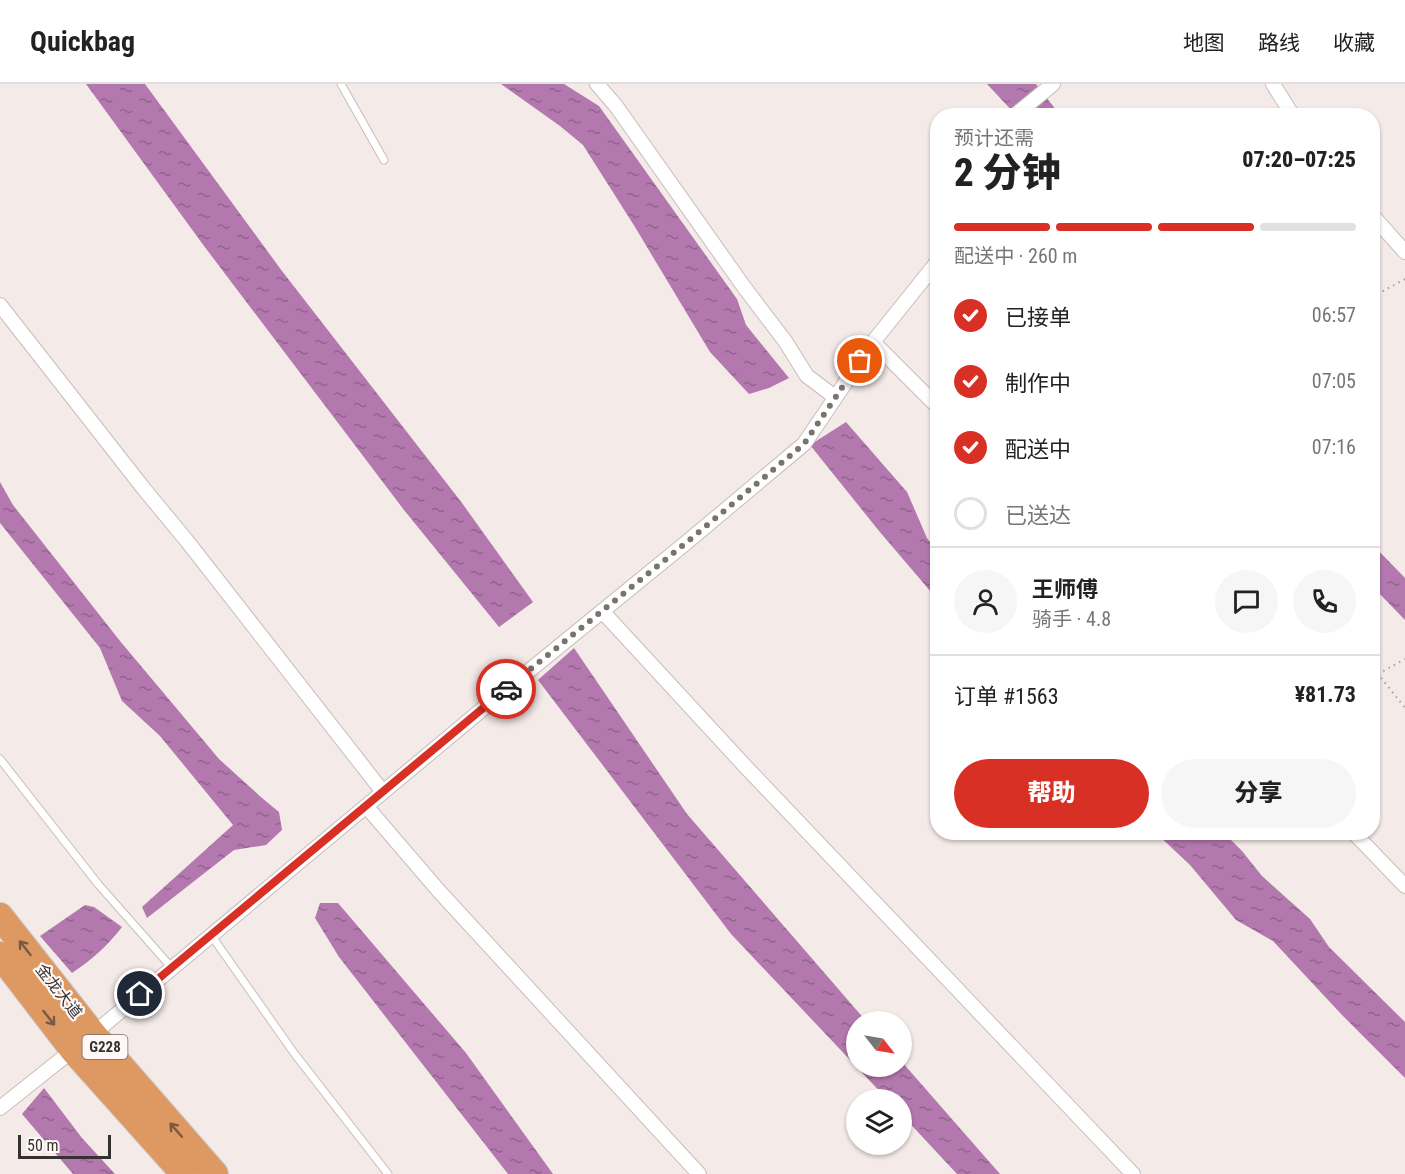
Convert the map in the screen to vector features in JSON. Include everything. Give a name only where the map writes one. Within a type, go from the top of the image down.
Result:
[{"type":"highway","name":"金龙大道","points":[[0,916],[83,1042],[184,1174]]},
{"type":"highway","name":"金龙大道","points":[[0,955],[215,1174]]},
{"type":"street","points":[[597,84],[629,124],[785,341],[807,376],[835,397]]},
{"type":"street","points":[[1273,84],[1288,108]]},
{"type":"street","points":[[1023,108],[1049,86]]},
{"type":"street","points":[[1380,224],[1405,252]]},
{"type":"street","points":[[0,1108],[83,1042],[804,444],[873,342],[930,271]]},
{"type":"street","points":[[0,305],[383,792]]},
{"type":"street","points":[[873,342],[930,399]]},
{"type":"street","points":[[602,611],[744,765],[1133,1174]]},
{"type":"street","points":[[366,806],[438,890],[699,1174]]},
{"type":"street","points":[[1361,840],[1405,886]]},
{"type":"lane","points":[[341,84],[384,160]]},
{"type":"lane","points":[[0,759],[98,884],[171,968]]},
{"type":"lane","points":[[211,935],[294,1053],[388,1174]]},
{"type":"path","points":[[1380,293],[1405,279]]},
{"type":"path","points":[[1380,673],[1405,659]]},
{"type":"path","points":[[1380,677],[1405,708]]},
{"type":"water","points":[[86,84],[145,84],[282,271],[462,503],[533,602],[499,627],[404,510],[204,246]]},
{"type":"water","points":[[501,84],[564,84],[599,106],[737,299],[746,325],[789,378],[769,388],[749,394],[710,352],[583,145]]},
{"type":"water","points":[[987,84],[1036,84],[1055,108],[1009,108]]},
{"type":"water","points":[[846,422],[907,492],[930,542],[930,591],[879,531],[810,445]]},
{"type":"water","points":[[0,482],[13,505],[120,641],[219,759],[279,812],[282,830],[266,845],[234,850],[147,918],[142,907],[233,825],[160,736],[122,701],[100,648],[0,523]]},
{"type":"water","points":[[1380,552],[1405,578],[1405,620],[1380,594]]},
{"type":"water","points":[[574,648],[687,814],[857,1011],[846,1011],[846,1056],[731,934],[538,680]]},
{"type":"water","points":[[1163,840],[1231,840],[1262,876],[1310,919],[1329,947],[1405,1022],[1405,1078],[1273,941],[1236,920],[1190,865]]},
{"type":"water","points":[[320,903],[338,903],[466,1053],[553,1174],[508,1174],[339,957],[315,918]]},
{"type":"water","points":[[85,905],[94,907],[122,927],[99,952],[72,973],[40,936]]},
{"type":"water","points":[[912,1073],[1000,1174],[957,1174],[912,1126],[912,1089],[878,1089],[866,1077],[912,1077]]},
{"type":"water","points":[[44,1088],[82,1138],[115,1174],[73,1174],[22,1114]]},
{"type":"way so far","points":[[506,689],[804,444],[860,361]]},
{"type":"route","points":[[140,994],[506,689]]}]
